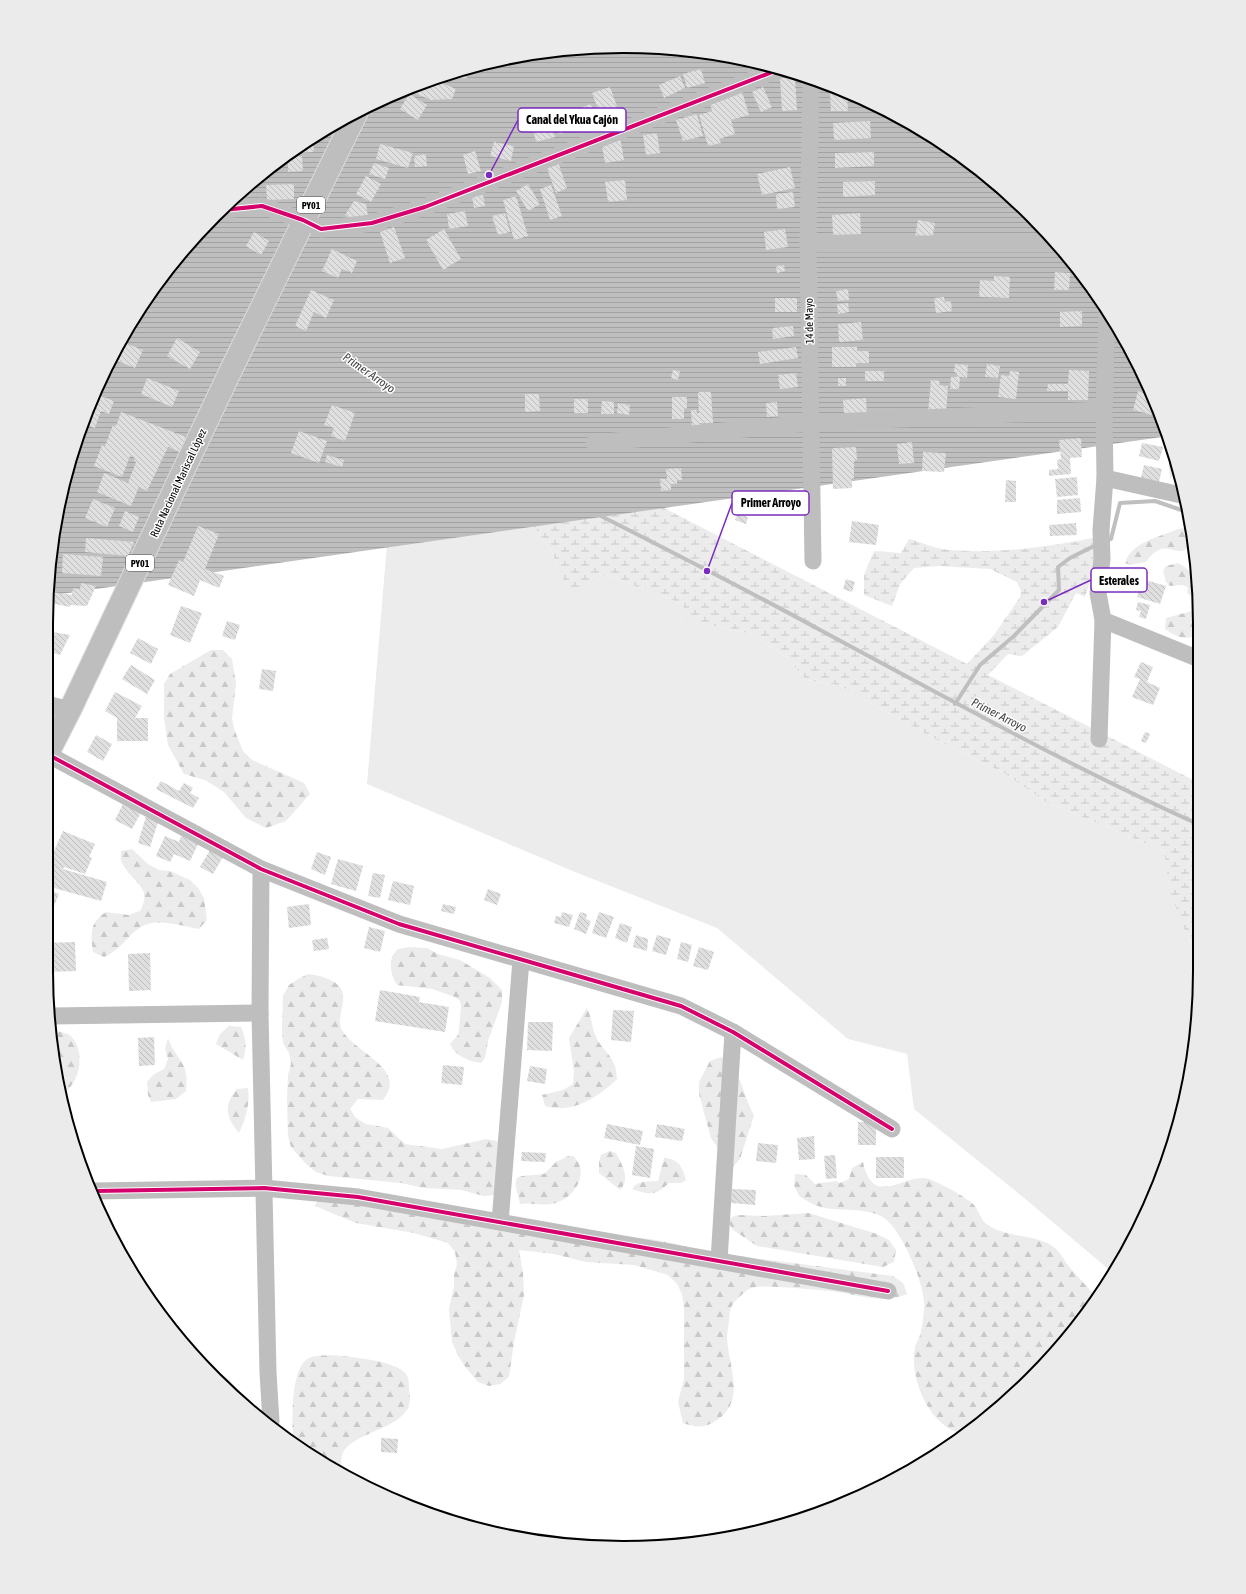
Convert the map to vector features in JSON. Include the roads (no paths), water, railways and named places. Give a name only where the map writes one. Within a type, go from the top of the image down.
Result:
[{"type":"highway","name":"PY01","points":[[303,220],[352,122]]},
{"type":"highway","name":"Ruta Nacional Mariscal López","points":[[53,743],[303,220]]},
{"type":"street","points":[[231,209],[262,206],[303,220],[321,229],[372,223],[406,214],[425,207],[772,72]]},
{"type":"street","name":"14 de Mayo","points":[[812,85],[808,244],[813,561]]},
{"type":"street","points":[[808,244],[1049,244]]},
{"type":"street","points":[[1099,740],[1103,620],[1098,593],[1102,558],[1101,530],[1105,478],[1104,410],[1107,322]]},
{"type":"street","points":[[594,443],[810,423],[1104,410]]},
{"type":"street","points":[[1105,478],[1178,493]]},
{"type":"street","points":[[1103,620],[1193,657]]},
{"type":"street","points":[[53,706],[70,710]]},
{"type":"street","points":[[53,758],[261,868],[399,924],[681,1006],[733,1032],[892,1129]]},
{"type":"street","points":[[261,868],[260,1013],[268,1372],[271,1419]]},
{"type":"street","points":[[500,1222],[521,960]]},
{"type":"street","points":[[55,1016],[260,1013]]},
{"type":"street","points":[[719,1261],[733,1032]]},
{"type":"street","points":[[96,1190],[264,1188],[358,1197],[888,1291]]},
{"type":"water","points":[[586,54],[660,54],[734,64],[771,72],[841,96],[908,129],[940,149],[999,194],[1052,247],[1097,306],[1117,338],[1150,405],[1162,437],[54,595],[58,549],[72,475],[96,405],[129,338],[149,306],[194,247],[247,194],[306,149],[338,129],[405,96],[440,83],[475,72],[549,58]]},
{"type":"waterway","points":[[1106,541],[1111,539],[1120,503],[1155,501],[1182,510]]},
{"type":"waterway","name":"Primer Arroyo","points":[[599,515],[767,601],[1057,756],[1193,822]]},
{"type":"waterway","points":[[955,704],[980,665],[1014,636],[1059,590],[1058,567],[1070,558],[1096,545]]},
{"type":"place","name":"Canal del Ykua Cajón","points":[[489,175]]},
{"type":"place","name":"Primer Arroyo","points":[[707,571]]},
{"type":"place","name":"Esterales","points":[[1044,602]]}]
